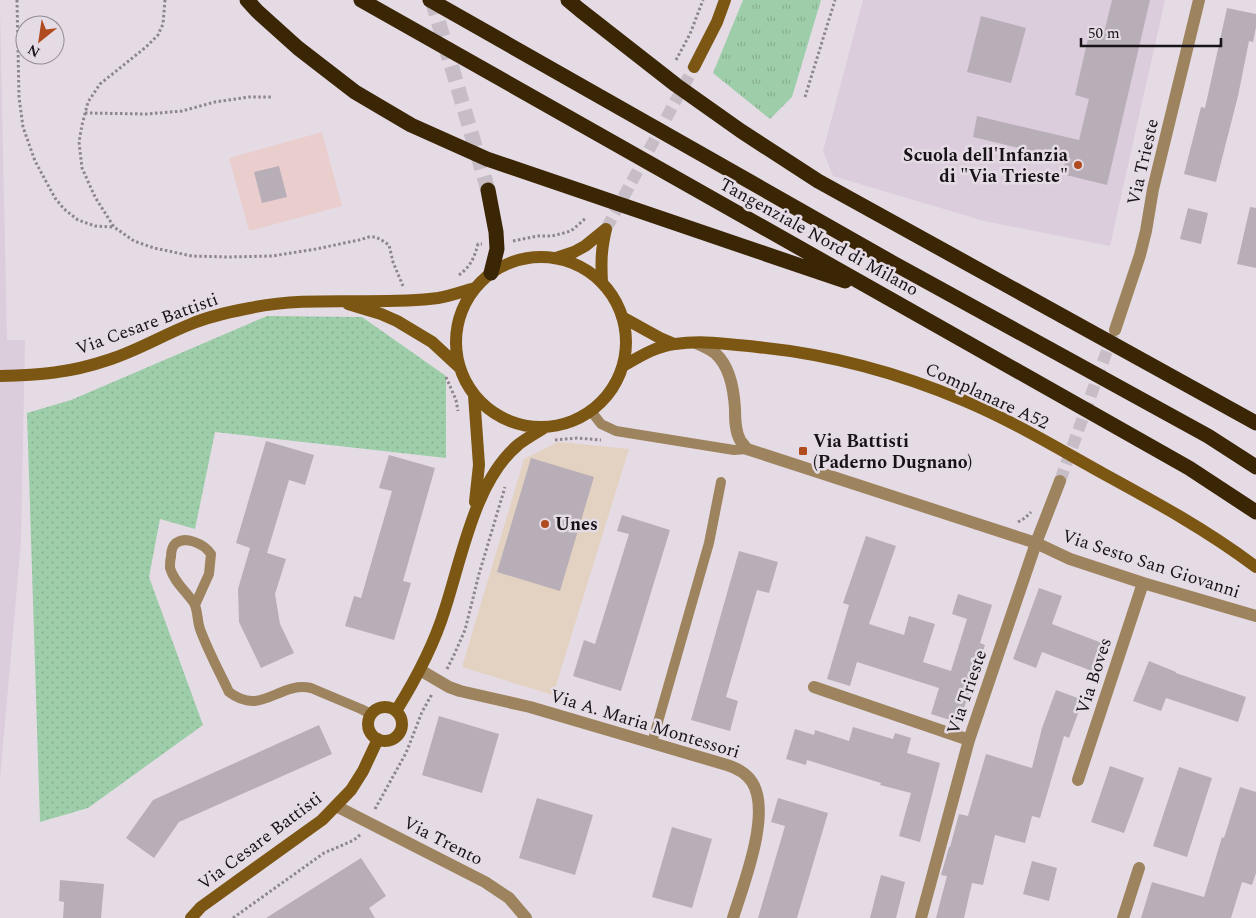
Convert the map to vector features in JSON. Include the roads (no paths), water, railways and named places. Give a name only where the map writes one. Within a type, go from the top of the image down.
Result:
[{"type":"highway","points":[[247,0],[298,48],[355,92],[411,125],[487,159],[880,293]]},
{"type":"highway","name":"Tangenziale Nord di Milano","points":[[361,0],[1189,468],[1256,512]]},
{"type":"highway","name":"Tangenziale Nord di Milano","points":[[430,0],[894,263],[1208,436],[1256,467]]},
{"type":"highway","points":[[568,0],[676,85],[741,131],[818,180],[1256,423]]},
{"type":"highway","points":[[488,190],[496,232],[496,249],[491,272]]},
{"type":"street","points":[[694,67],[725,0]]},
{"type":"street","name":"Via Trieste","points":[[1115,330],[1140,255],[1199,0]]},
{"type":"street","points":[[556,258],[586,246],[606,229],[602,247],[602,283]]},
{"type":"street","points":[[534,257],[556,258],[583,268],[602,283],[610,293],[622,317],[626,332],[626,347],[623,366],[617,381],[601,403],[580,418],[568,423],[544,428],[511,422],[482,404],[465,382],[459,367],[455,342],[456,328],[465,303],[475,288],[491,272],[516,261],[534,257]]},
{"type":"street","name":"Via Cesare Battisti","points":[[0,376],[62,372],[93,365],[131,351],[193,323],[250,308],[286,303],[439,298],[475,288]]},
{"type":"street","name":"Via Cesare Battisti","points":[[336,301],[381,314],[397,321],[432,342],[459,367]]},
{"type":"street","name":"Complanare A52","points":[[622,317],[674,344]]},
{"type":"street","points":[[696,343],[709,349],[722,360],[732,390],[736,425],[740,439],[747,449],[1036,543]]},
{"type":"street","name":"Complanare A52","points":[[623,366],[647,353],[674,344],[719,343],[789,350],[855,363],[912,381],[965,401],[1015,425],[1204,530],[1256,567]]},
{"type":"street","points":[[474,395],[479,465],[474,515]]},
{"type":"street","points":[[396,711],[420,670],[435,638],[474,515],[488,484],[498,467],[518,445],[544,428]]},
{"type":"street","name":"Via Trieste","points":[[922,918],[969,740],[1036,543],[1060,481]]},
{"type":"street","name":"Via Sesto San Giovanni","points":[[1036,543],[1070,559],[1143,583],[1256,616]]},
{"type":"street","name":"Via Boves","points":[[1078,780],[1143,583]]},
{"type":"street","name":"Via A. Maria Montessori","points":[[420,670],[460,691],[530,707],[652,743],[732,767],[748,777],[755,788],[758,802],[757,833],[733,918]]},
{"type":"street","points":[[814,687],[969,740]]},
{"type":"street","points":[[380,707],[391,708],[396,711],[402,722],[400,731],[393,739],[388,741],[373,737],[368,728],[371,714],[380,707]]},
{"type":"street","name":"Via Cesare Battisti","points":[[190,918],[201,907],[322,820],[351,790],[378,739]]},
{"type":"street","name":"Via Trento","points":[[336,806],[485,882],[509,898],[526,918]]},
{"type":"street","points":[[1123,918],[1139,868]]},
{"type":"lane","points":[[591,411],[602,424],[616,431],[734,450],[747,449]]},
{"type":"lane","points":[[652,743],[709,542],[721,482]]},
{"type":"lane","points":[[195,605],[170,569],[172,549],[174,545],[184,541],[201,545],[211,554],[209,574],[195,605],[197,622],[229,692],[237,698],[248,702],[303,686],[371,714]]},
{"type":"tunnel","points":[[432,0],[488,190]]},
{"type":"tunnel","points":[[606,229],[694,67]]},
{"type":"tunnel","points":[[1060,481],[1113,334]]},
{"type":"place","name":"Scuola dell'Infanzia di \"Via Trieste\"","points":[[1078,165]]},
{"type":"place","name":"Via Battisti (Paderno Dugnano)","points":[[803,451]]},
{"type":"place","name":"Unes","points":[[545,524]]}]
